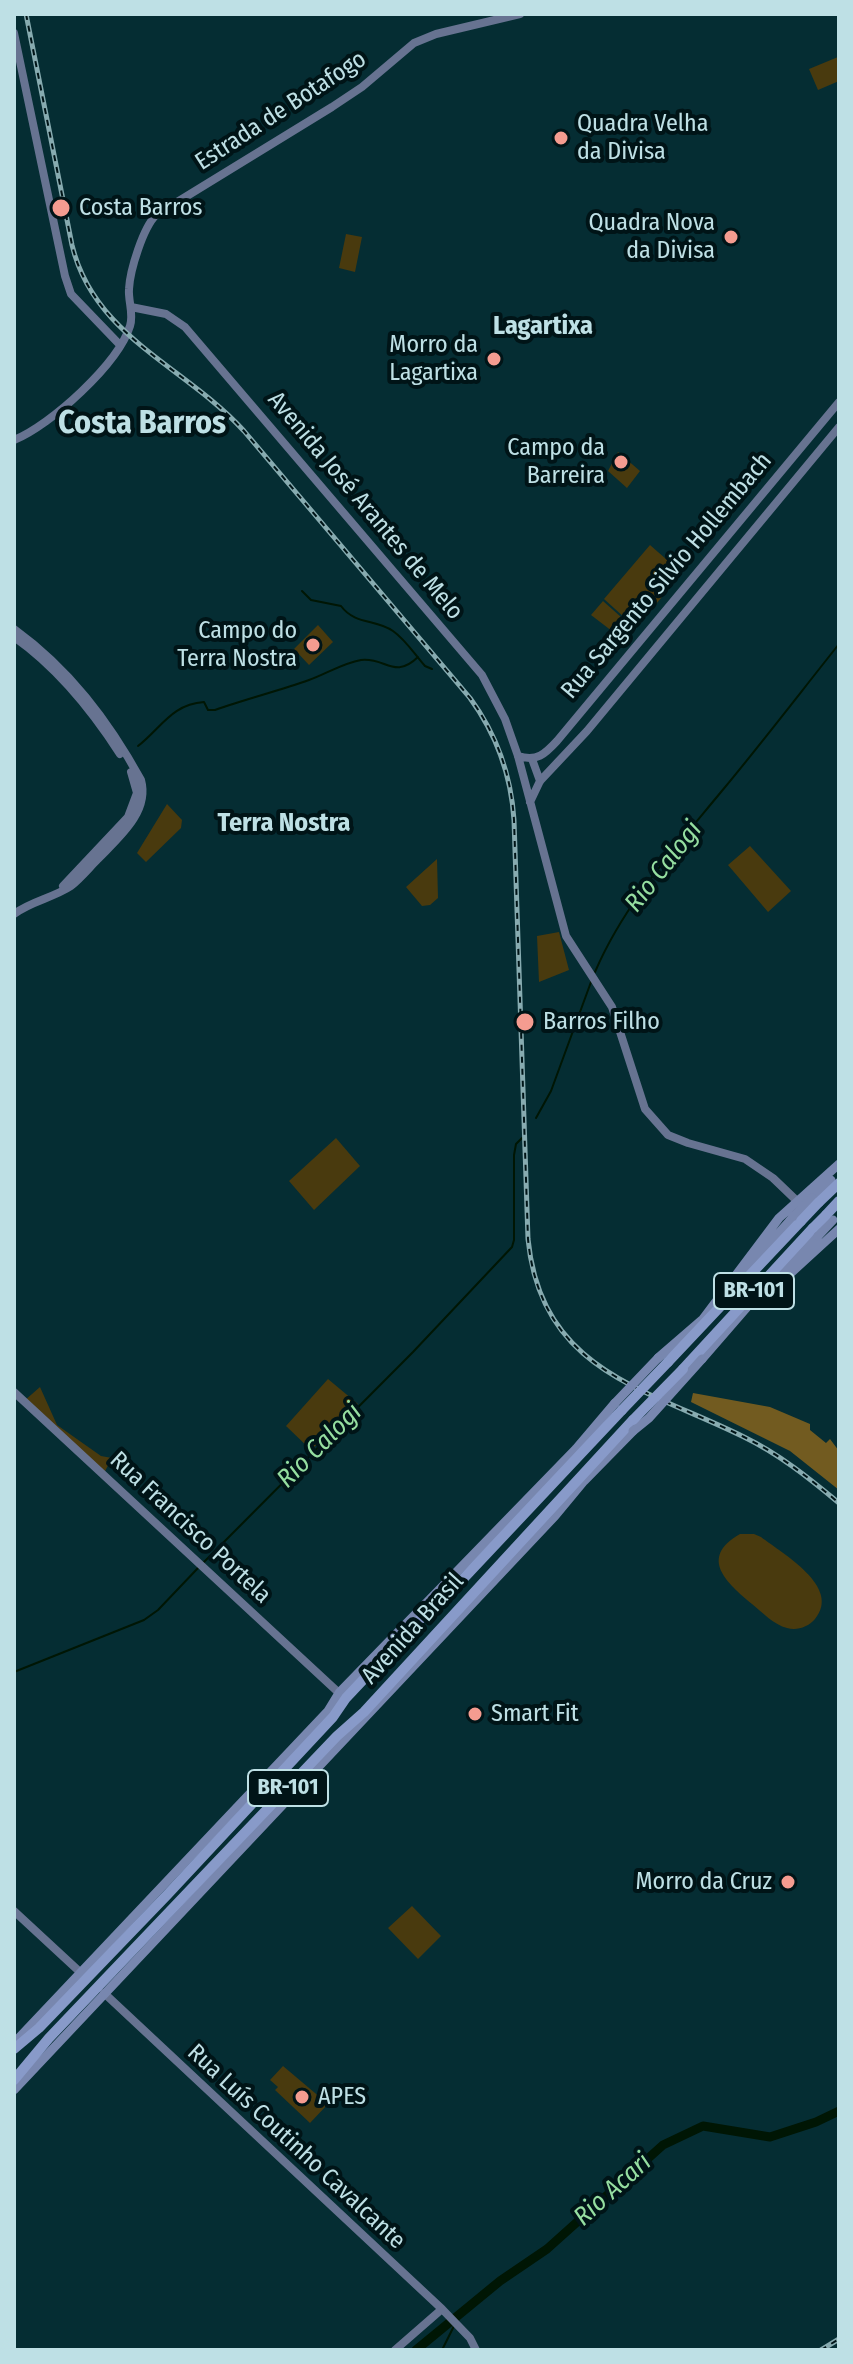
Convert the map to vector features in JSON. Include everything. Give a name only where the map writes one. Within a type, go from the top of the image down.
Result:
[{"type":"highway","name":"Avenida Brasil","points":[[14,2046],[39,2028],[108,1958],[333,1717],[357,1686],[541,1496],[663,1360],[815,1200],[839,1183]]},
{"type":"highway","name":"Avenida Brasil","points":[[14,2080],[49,2038],[337,1736],[364,1712],[683,1369],[816,1232],[835,1225],[839,1201]]},
{"type":"main road","name":"Estrada de Botafogo","points":[[120,345],[130,325],[129,287],[133,272],[147,227],[156,215],[362,87],[414,43],[436,34],[520,14]]},
{"type":"main road","points":[[14,33],[71,294],[120,345],[94,379],[52,417],[33,432],[14,440]]},
{"type":"main road","name":"Avenida José Arantes de Melo","points":[[131,307],[155,310],[174,317],[206,350],[482,675],[505,719],[518,756],[555,887],[563,927],[577,956],[607,995],[638,1094],[655,1123],[677,1139],[745,1159],[773,1178],[797,1201]]},
{"type":"main road","name":"Rua Sargento Silvio Hollembach","points":[[532,759],[546,752],[557,741],[839,402]]},
{"type":"main road","name":"Rua Sargento Silvio Hollembach","points":[[530,802],[540,781],[576,744],[839,427]]},
{"type":"main road","points":[[746,512],[760,523]]},
{"type":"main road","points":[[14,629],[44,651],[88,698],[110,727],[141,780],[143,794],[130,823],[57,893],[14,914]]},
{"type":"main road","points":[[14,637],[49,665],[83,701],[130,770],[137,789],[136,799],[114,838]]},
{"type":"main road","points":[[642,640],[654,650]]},
{"type":"main road","points":[[518,756],[532,759],[540,781]]},
{"type":"main road","points":[[523,774],[540,781]]},
{"type":"main road","points":[[703,1319],[765,1235],[839,1164]]},
{"type":"main road","name":"Avenida Brasil","points":[[815,1200],[839,1172]]},
{"type":"main road","points":[[727,1329],[746,1315],[835,1225],[797,1201]]},
{"type":"main road","name":"Avenida Brasil","points":[[663,1360],[798,1218]]},
{"type":"main road","name":"Avenida Brasil","points":[[14,2090],[366,1719],[633,1426],[649,1418],[816,1232]]},
{"type":"main road","name":"Rua Francisco Portela","points":[[14,1392],[339,1693]]},
{"type":"main road","name":"Avenida Brasil","points":[[14,2046],[328,1711],[339,1693],[619,1407]]},
{"type":"main road","points":[[494,1534],[541,1496]]},
{"type":"main road","points":[[532,1539],[563,1496]]},
{"type":"main road","points":[[14,1911],[81,1973]]},
{"type":"main road","name":"Rua Luís Coutinho Cavalcante","points":[[104,1993],[444,2311],[470,2338],[476,2350]]},
{"type":"main road","points":[[395,2350],[444,2311]]},
{"type":"shaded area","points":[[838,57],[839,81],[818,90],[809,69]]},
{"type":"shaded area","points":[[346,234],[362,237],[355,272],[339,268]]},
{"type":"shaded area","name":"Campo da Barreira","points":[[618,452],[640,471],[627,488],[608,471]]},
{"type":"shaded area","points":[[650,545],[682,573],[636,628],[604,599]]},
{"type":"shaded area","points":[[603,601],[630,625],[621,638],[591,615]]},
{"type":"shaded area","name":"Campo do Terra Nostra","points":[[318,625],[333,642],[309,665],[294,649]]},
{"type":"shaded area","points":[[167,804],[182,820],[181,828],[146,862],[137,853]]},
{"type":"shaded area","points":[[750,846],[791,891],[768,912],[728,865]]},
{"type":"shaded area","points":[[437,859],[438,898],[430,905],[422,906],[406,887]]},
{"type":"shaded area","points":[[559,932],[569,970],[539,982],[537,936]]},
{"type":"shaded area","points":[[336,1138],[360,1166],[314,1210],[289,1181]]},
{"type":"shaded area","points":[[328,1379],[358,1404],[311,1450],[286,1426]]},
{"type":"shaded area","points":[[40,1387],[57,1425],[101,1456],[112,1458],[104,1473],[24,1401]]},
{"type":"shaded area","points":[[693,1393],[770,1407],[810,1424],[810,1430],[826,1443],[830,1439],[839,1451],[839,1490],[790,1451],[691,1402]]},
{"type":"shaded area","points":[[740,1534],[761,1537],[795,1562],[816,1583],[821,1595],[821,1607],[812,1622],[795,1629],[777,1624],[726,1579],[719,1561],[721,1552],[727,1543]]},
{"type":"shaded area","points":[[412,1906],[441,1936],[418,1959],[388,1928]]},
{"type":"shaded area","name":"APES","points":[[283,2066],[328,2104],[310,2123],[275,2090],[278,2087],[270,2080]]},
{"type":"waterway","points":[[302,591],[311,600],[341,606],[359,619],[393,631],[425,666],[432,669]]},
{"type":"waterway","name":"Rio Calogi","points":[[595,972],[620,923],[651,878],[839,644]]},
{"type":"waterway","points":[[138,746],[183,707],[204,702],[208,710],[215,710],[309,680],[354,661],[370,660],[402,667],[418,657]]},
{"type":"waterway","name":"Rio Calogi","points":[[536,1118],[551,1091],[591,982]]},
{"type":"waterway","name":"Rio Calogi","points":[[202,1564],[413,1352],[512,1247],[514,1155],[516,1144],[522,1138]]},
{"type":"waterway","name":"Rio Calogi","points":[[14,1672],[144,1620],[158,1610],[198,1568]]},
{"type":"waterway","name":"Rio Acari","points":[[416,2350],[500,2281],[547,2249],[663,2145],[703,2126],[770,2137],[839,2111]]},
{"type":"waterway","name":"Rio Acari","points":[[457,2320],[461,2312]]},
{"type":"waterway","points":[[442,2350],[454,2326]]},
{"type":"railway","points":[[26,14],[72,245],[83,277],[100,304],[144,348],[221,408],[244,431],[470,698],[495,741],[510,787],[514,820],[528,1239],[537,1283],[553,1319],[576,1347],[604,1369],[636,1388],[757,1444],[839,1503]]},
{"type":"railway","points":[[821,2350],[839,2339]]},
{"type":"place","name":"Quadra Velha da Divisa","points":[[561,138]]},
{"type":"place","name":"Costa Barros","points":[[61,208]]},
{"type":"place","name":"Quadra Nova da Divisa","points":[[731,237]]},
{"type":"place","name":"Morro da Lagartixa","points":[[494,359]]},
{"type":"place","name":"Campo da Barreira","points":[[621,462]]},
{"type":"place","name":"Campo do Terra Nostra","points":[[313,645]]},
{"type":"place","name":"Barros Filho","points":[[525,1022]]},
{"type":"place","name":"Smart Fit","points":[[475,1714]]},
{"type":"place","name":"Morro da Cruz","points":[[788,1882]]},
{"type":"place","name":"APES","points":[[302,2097]]},
{"type":"district","name":"Lagartixa","points":[[543,327]]},
{"type":"district","name":"Costa Barros","points":[[142,424]]},
{"type":"district","name":"Terra Nostra","points":[[284,824]]}]
